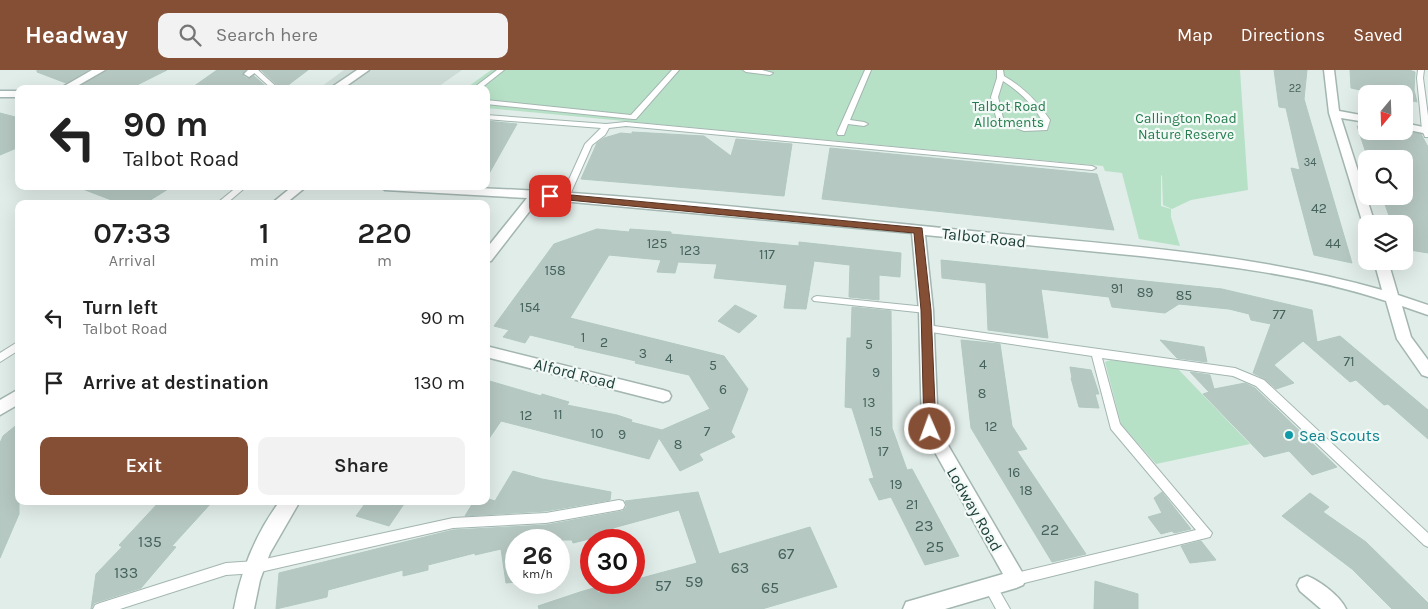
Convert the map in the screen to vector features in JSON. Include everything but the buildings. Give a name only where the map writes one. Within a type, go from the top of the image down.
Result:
[{"type":"street","points":[[72,85],[100,70]]},
{"type":"street","points":[[340,85],[364,70]]},
{"type":"street","points":[[1329,70],[1334,113],[1366,215]]},
{"type":"street","points":[[0,94],[15,94]]},
{"type":"street","points":[[1334,113],[1358,118]]},
{"type":"street","points":[[1413,128],[1427,132]]},
{"type":"street","points":[[282,200],[296,190]]},
{"type":"street","name":"Talbot Road","points":[[452,190],[565,197],[918,230],[1252,266],[1322,278],[1393,297],[1428,310]]},
{"type":"street","points":[[490,253],[536,195]]},
{"type":"street","name":"Lodway Road","points":[[918,230],[926,310],[930,429],[1016,579]]},
{"type":"street","points":[[1384,270],[1404,339],[1428,371]]},
{"type":"street","name":"Alford Road","points":[[490,352],[663,396]]},
{"type":"street","points":[[0,409],[15,398]]},
{"type":"street","points":[[244,609],[246,594],[275,520],[287,505]]},
{"type":"street","points":[[913,609],[1016,579]]},
{"type":"street","points":[[1307,585],[1336,609]]},
{"type":"lane","points":[[480,85],[501,70]]},
{"type":"lane","points":[[490,117],[606,126],[633,117],[676,70]]},
{"type":"lane","points":[[746,70],[770,73]]},
{"type":"lane","points":[[841,133],[868,70]]},
{"type":"lane","points":[[1421,70],[1420,78],[1427,132]]},
{"type":"lane","points":[[253,71],[271,85]]},
{"type":"lane","points":[[1001,74],[1022,89],[1041,112],[1046,120],[1044,128],[1024,129],[1000,119],[995,103],[995,91],[1001,74]]},
{"type":"lane","points":[[490,103],[627,120],[1092,168]]},
{"type":"lane","points":[[846,122],[864,124]]},
{"type":"lane","points":[[565,197],[589,144],[602,133],[606,126]]},
{"type":"lane","points":[[225,200],[238,190]]},
{"type":"lane","points":[[817,299],[926,310]]},
{"type":"lane","points":[[927,333],[1235,372],[1260,383],[1428,541]]},
{"type":"lane","points":[[0,358],[15,348]]},
{"type":"lane","points":[[1016,579],[1206,533],[1115,426],[1096,353]]},
{"type":"lane","points":[[100,609],[226,569],[256,567],[453,523],[546,518],[619,505]]},
{"type":"lane","points":[[990,587],[1003,609]]},
{"type":"shaded area","points":[[344,70],[462,70],[441,85],[323,85]]},
{"type":"green space","name":"Talbot Road Allotments","points":[[491,70],[1240,70],[1248,190],[1191,200],[1172,209],[1163,205],[1161,175],[1161,206],[1171,209],[1171,217],[1180,246],[1139,239],[1122,173],[1105,171],[1103,166],[490,108],[490,85],[470,85]]},
{"type":"green space","points":[[1111,360],[1178,369],[1250,444],[1156,464],[1121,424],[1105,362]]},
{"type":"place","name":"Sea Scouts","points":[[1289,435]]},
{"type":"route","points":[[550,196],[918,230],[926,310],[930,429]]},
{"type":"park label","name":"Callington Road Nature Reserve","points":[[1186,126]]}]
